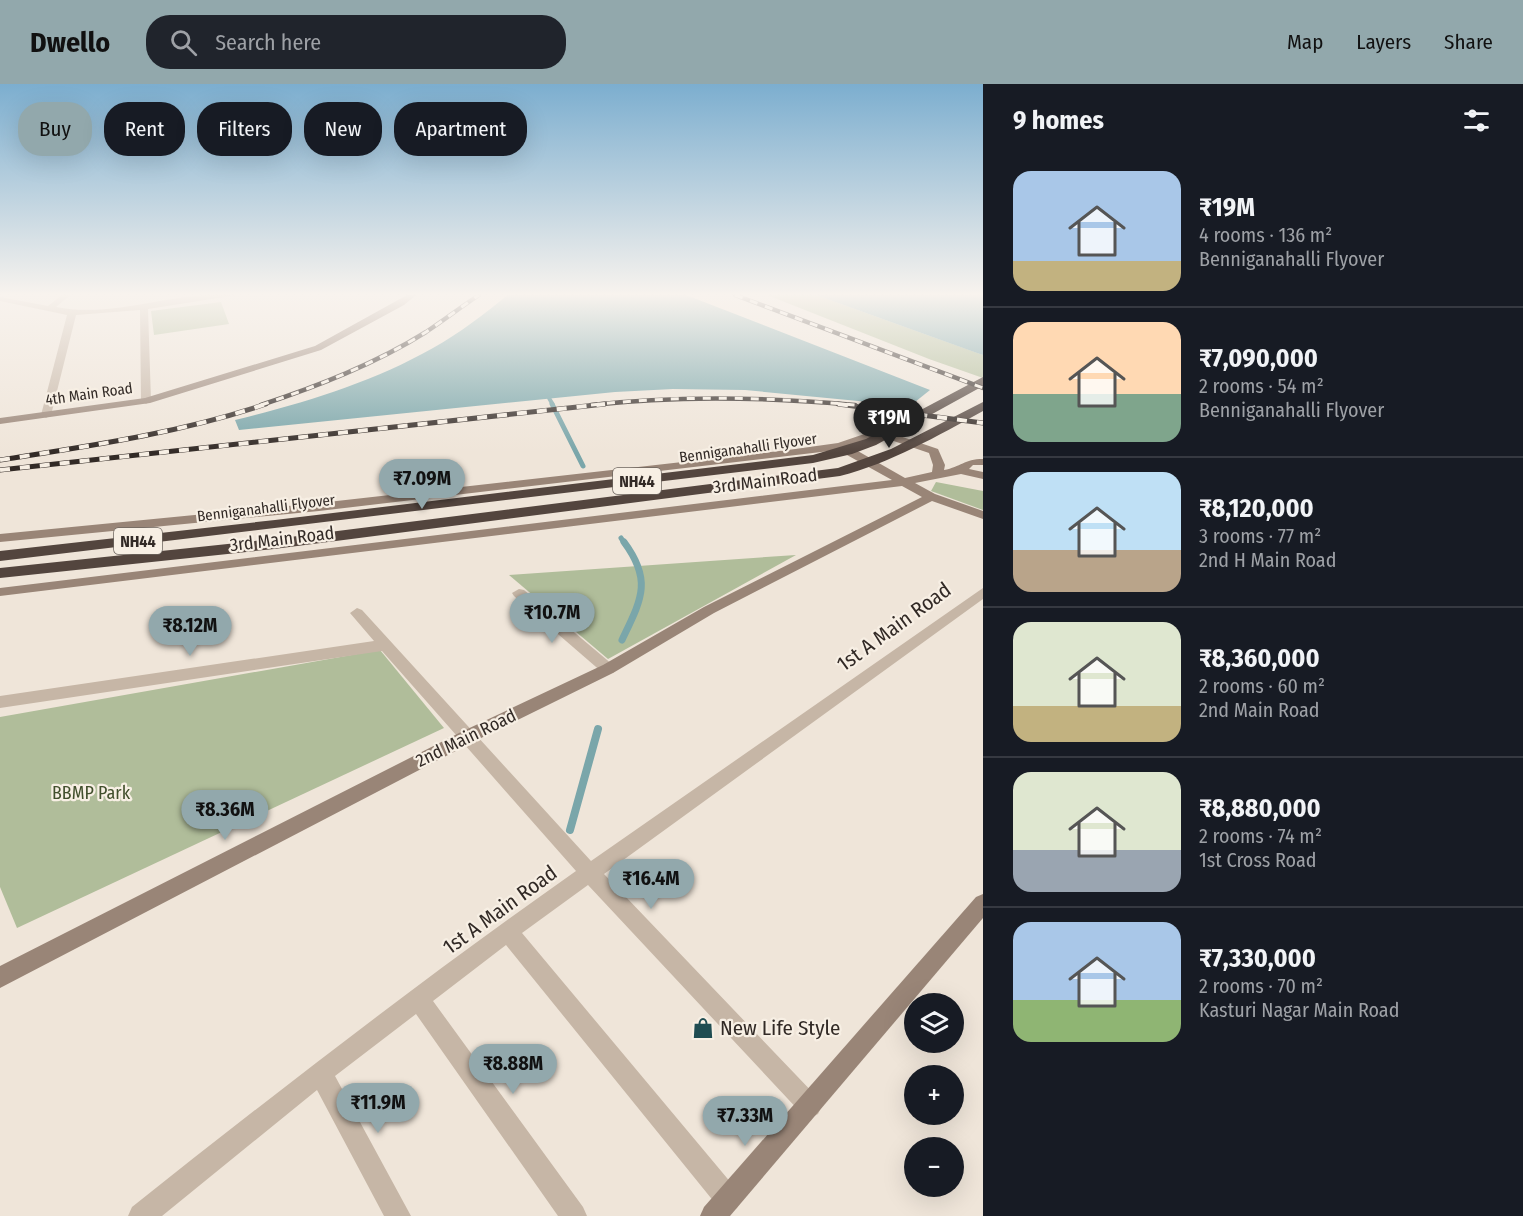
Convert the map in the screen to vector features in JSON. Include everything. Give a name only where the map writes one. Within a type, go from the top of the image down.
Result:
[{"type":"highway","name":"Benniganahalli Flyover","points":[[0,556],[813,459],[847,451],[871,442],[983,381]]},
{"type":"highway","name":"Benniganahalli Flyover","points":[[0,573],[274,544],[840,472],[870,464],[893,454],[983,406]]},
{"type":"street","points":[[46,415],[63,348]]},
{"type":"street","points":[[145,348],[146,400]]},
{"type":"street","name":"4th Main Road","points":[[0,421],[146,400],[318,348]]},
{"type":"street","points":[[0,538],[343,504],[840,446],[879,432],[934,451],[939,465],[937,475]]},
{"type":"street","points":[[840,446],[931,497],[983,515]]},
{"type":"street","name":"3rd Main Road","points":[[0,592],[902,482],[961,470],[970,462],[983,462]]},
{"type":"street","points":[[961,470],[983,476]]},
{"type":"street","name":"2nd Main Road","points":[[1,974],[466,738],[608,669],[709,610],[931,497]]},
{"type":"street","name":"1st A Main Road","points":[[141,1216],[320,1073],[508,931],[591,874],[983,592]]},
{"type":"street","points":[[519,593],[608,669]]},
{"type":"street","points":[[357,614],[466,738],[591,874],[810,1106]]},
{"type":"street","points":[[0,702],[385,645]]},
{"type":"street","points":[[508,931],[721,1207],[983,903]]},
{"type":"street","points":[[418,998],[574,1216]]},
{"type":"street","points":[[320,1073],[398,1216]]},
{"type":"green space","points":[[901,348],[963,348],[983,355],[983,378]]},
{"type":"green space","points":[[936,482],[983,491],[983,510],[931,491]]},
{"type":"green space","points":[[796,555],[608,659],[509,575]]},
{"type":"green space","name":"BBMP Park","points":[[380,650],[444,728],[17,928],[0,887],[0,717]]},
{"type":"water","points":[[433,348],[822,348],[930,390],[910,406],[745,390],[673,389],[615,392],[239,430],[235,420],[337,391],[386,372]]},
{"type":"water","points":[[963,348],[983,348],[983,355]]},
{"type":"waterway","points":[[550,390],[549,398],[553,405]]},
{"type":"waterway","points":[[552,404],[583,466]]},
{"type":"waterway","points":[[621,538],[625,544]]},
{"type":"waterway","points":[[622,640],[639,602],[641,591],[639,568],[624,542]]},
{"type":"waterway","points":[[570,830],[598,729]]},
{"type":"railway","points":[[261,405],[325,382],[399,348]]},
{"type":"railway","points":[[876,348],[983,388]]},
{"type":"railway","points":[[591,405],[690,398],[789,400],[855,405]]},
{"type":"railway","points":[[0,460],[168,431],[266,404]]},
{"type":"railway","points":[[0,470],[605,404]]},
{"type":"railway","points":[[838,404],[983,423]]},
{"type":"place","name":"New Life Style","points":[[703,1028]]}]
